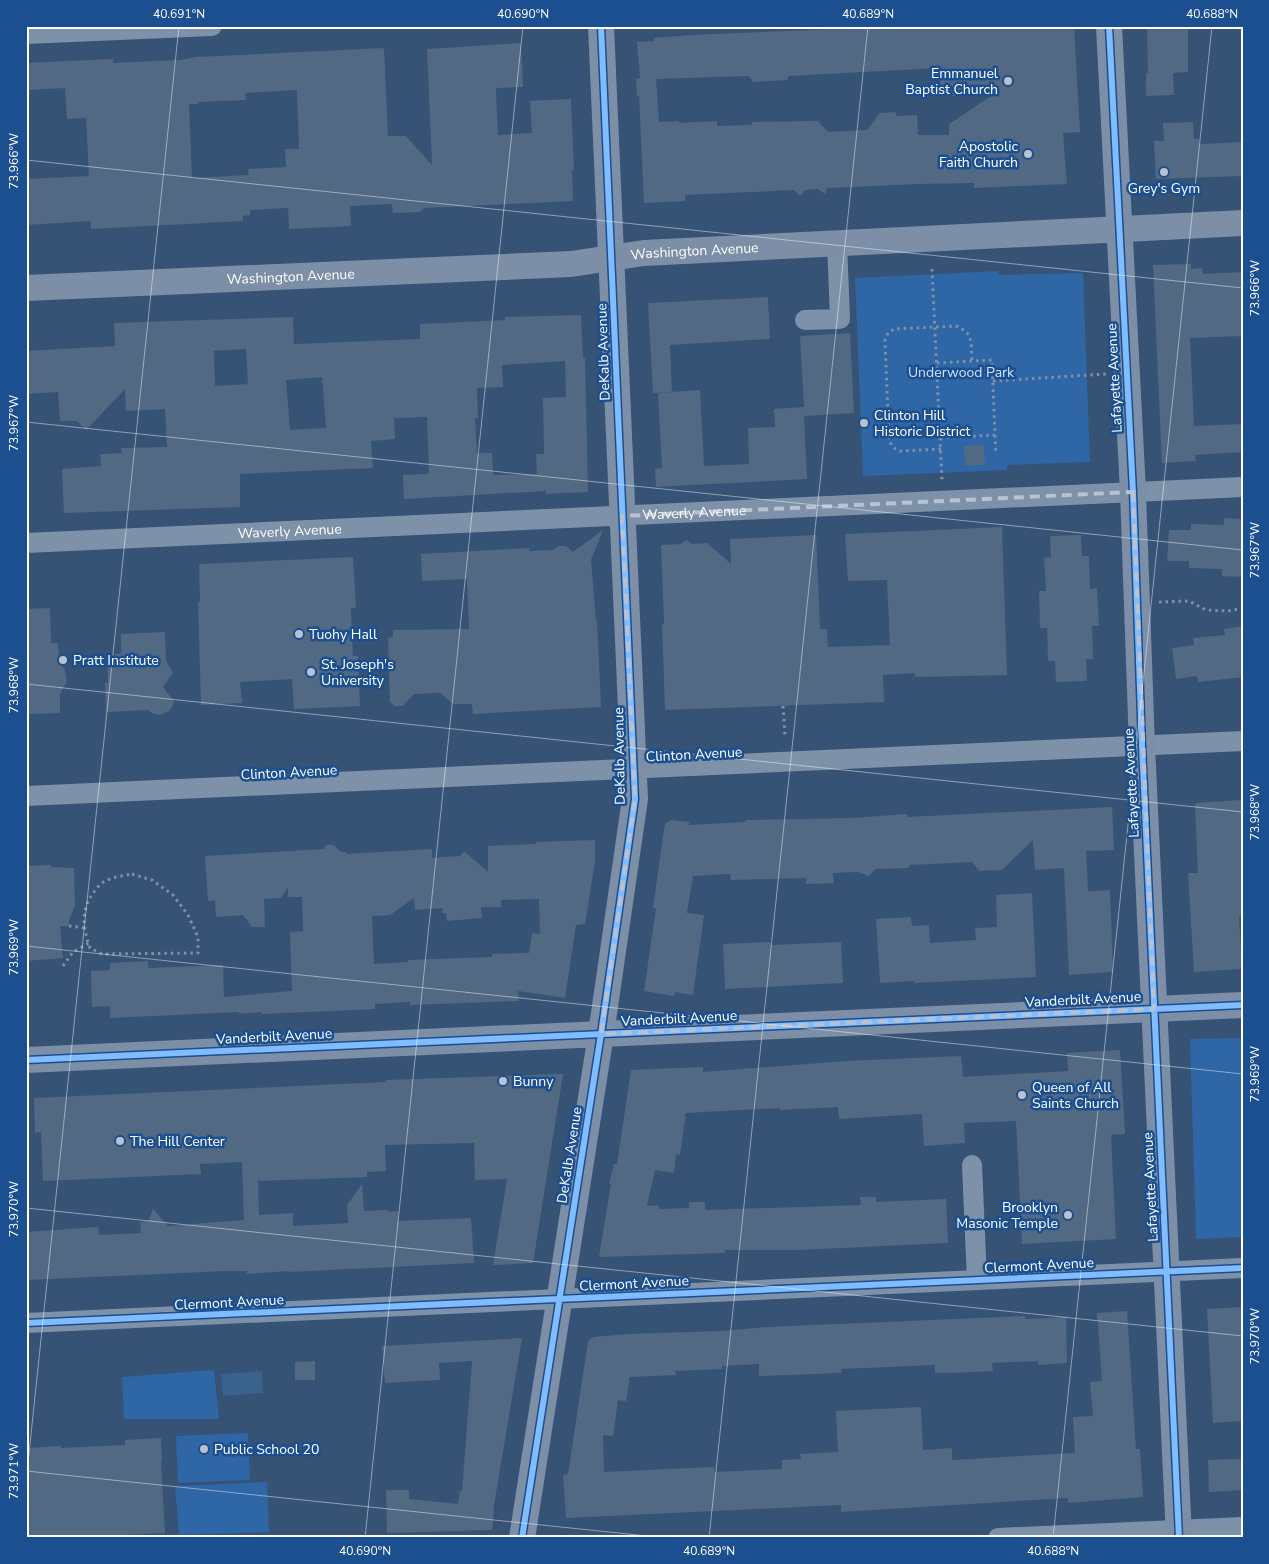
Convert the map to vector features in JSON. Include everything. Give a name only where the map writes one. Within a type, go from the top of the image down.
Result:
[{"type":"main road","name":"DeKalb Avenue","points":[[522,1538],[601,1034],[635,799],[601,26]]},
{"type":"main road","name":"Lafayette Avenue","points":[[1109,26],[1133,492],[1142,746],[1179,1534]]},
{"type":"main road","name":"Washington Avenue","points":[[26,288],[571,264],[644,253],[1243,223]]},
{"type":"main road","name":"Vanderbilt Avenue","points":[[26,1060],[1243,1004]]},
{"type":"street","points":[[26,34],[212,26]]},
{"type":"street","points":[[805,320],[840,319],[837,243]]},
{"type":"street","name":"Waverly Avenue","points":[[26,543],[1243,487]]},
{"type":"street","name":"Clinton Avenue","points":[[26,796],[1243,741]]},
{"type":"street","points":[[972,1165],[977,1280]]},
{"type":"street","name":"Clermont Avenue","points":[[26,1323],[1243,1268]]},
{"type":"street","points":[[998,1538],[1179,1534],[1243,1527]]},
{"type":"path","points":[[932,269],[942,482]]},
{"type":"path","points":[[941,449],[900,451],[894,448],[890,441],[885,340],[888,333],[894,329],[956,326],[964,330],[971,338],[972,361]]},
{"type":"path","points":[[937,363],[992,360],[996,454]]},
{"type":"path","points":[[992,381],[1126,373]]},
{"type":"path","points":[[940,438],[995,435]]},
{"type":"path","points":[[1159,602],[1189,601],[1206,610],[1228,611],[1243,608]]},
{"type":"path","points":[[784,706],[785,735]]},
{"type":"path","points":[[132,874],[152,880],[173,895],[188,915],[198,937],[198,953],[102,954],[90,948],[89,943],[83,914],[89,898],[101,883],[114,877],[132,874]]},
{"type":"path","points":[[69,926],[85,928]]},
{"type":"path","points":[[63,966],[73,952],[89,943]]},
{"type":"highlighted area","points":[[1133,492],[1154,1009],[601,1034],[635,799],[622,516]]},
{"type":"green space","name":"Underwood Park","points":[[998,271],[998,275],[1083,273],[1090,462],[1007,465],[1007,470],[863,476],[855,278]]},
{"type":"green space","points":[[1243,1038],[1243,1237],[1196,1239],[1190,1039]]},
{"type":"green space","points":[[214,1370],[219,1419],[124,1419],[122,1377]]},
{"type":"green space","points":[[248,1433],[250,1480],[178,1483],[176,1436]]},
{"type":"green space","points":[[267,1482],[269,1532],[179,1535],[175,1486]]},
{"type":"shaded area","points":[[262,1371],[263,1393],[223,1396],[221,1374]]},
{"type":"building","points":[[917,26],[937,26],[937,28],[995,26],[995,29],[1074,26],[1080,132],[1063,133],[1067,184],[974,188],[974,183],[827,188],[825,194],[818,189],[805,190],[800,196],[794,190],[685,195],[685,201],[644,203],[639,96],[637,96],[636,79],[640,78],[637,42],[654,41],[654,38],[691,35],[880,27],[880,29],[917,28]],"holes":[[[939,68],[941,93],[949,93],[949,96],[994,94],[949,124],[949,135],[918,135],[917,115],[896,116],[896,112],[880,113],[867,130],[828,132],[818,121],[752,122],[752,125],[717,126],[717,121],[659,122],[656,79],[749,76],[753,82],[787,80],[789,76]]]},
{"type":"building","points":[[1147,26],[1188,26],[1188,72],[1173,73],[1174,95],[1146,96],[1146,73],[1148,73]]},
{"type":"building","points":[[521,43],[523,87],[496,88],[498,135],[532,133],[530,101],[571,99],[574,170],[572,170],[573,201],[424,208],[420,212],[393,213],[392,204],[350,206],[351,226],[289,229],[288,208],[250,210],[250,215],[243,216],[243,221],[91,229],[91,221],[26,225],[26,179],[89,176],[86,118],[67,119],[65,88],[26,90],[26,63],[113,59],[113,63],[384,48],[388,136],[406,136],[432,165],[427,49]],"holes":[[[297,90],[299,149],[285,149],[286,167],[248,169],[249,175],[192,178],[189,104],[246,100],[245,93]]]},
{"type":"building","points":[[1193,122],[1194,139],[1199,139],[1199,144],[1243,142],[1243,176],[1156,179],[1154,141],[1164,141],[1163,123]]},
{"type":"building","points":[[1191,264],[1191,269],[1202,268],[1203,274],[1243,272],[1243,336],[1190,338],[1194,426],[1243,424],[1243,452],[1195,455],[1196,461],[1162,463],[1153,265]]},
{"type":"building","points":[[768,297],[770,339],[670,345],[672,392],[653,393],[648,303]]},
{"type":"building","points":[[581,315],[583,358],[585,358],[588,492],[546,494],[546,491],[404,499],[403,475],[428,474],[429,472],[427,417],[394,418],[395,439],[371,441],[373,468],[240,474],[240,507],[64,513],[62,469],[101,466],[100,454],[122,453],[121,448],[167,447],[165,409],[126,411],[125,389],[86,430],[77,421],[60,421],[58,392],[26,394],[26,351],[115,346],[114,323],[293,317],[294,344],[420,339],[420,324],[505,320],[505,317]],"holes":[[[246,349],[248,384],[215,386],[214,351]],[[565,361],[566,397],[543,398],[544,454],[536,454],[537,474],[493,475],[492,453],[477,453],[475,418],[478,418],[477,388],[503,387],[502,365]],[[322,377],[326,428],[290,430],[286,380]]]},
{"type":"building","points":[[850,333],[854,413],[804,416],[807,479],[656,487],[655,469],[662,468],[658,393],[700,390],[704,466],[749,464],[748,428],[775,427],[774,409],[804,407],[800,336]]},
{"type":"building","points":[[984,445],[985,465],[965,466],[964,446]]},
{"type":"building","points":[[1224,518],[1243,519],[1243,577],[1222,576],[1222,569],[1189,568],[1189,561],[1167,561],[1169,530],[1191,530],[1191,524],[1224,525]]},
{"type":"building","points":[[1002,527],[1007,675],[915,677],[915,673],[883,675],[884,702],[665,710],[661,545],[681,544],[686,540],[692,544],[707,543],[731,564],[730,539],[816,535],[820,629],[827,629],[828,647],[890,645],[887,580],[848,581],[845,534]]},
{"type":"building","points":[[603,530],[591,560],[597,620],[601,707],[473,714],[472,704],[453,704],[440,693],[414,694],[403,706],[395,706],[390,702],[388,638],[393,637],[393,630],[469,629],[467,579],[422,581],[421,554],[529,548],[529,551],[553,550],[558,546],[566,546],[573,552]]},
{"type":"building","points":[[1081,535],[1082,556],[1089,556],[1090,589],[1097,588],[1099,626],[1092,626],[1093,659],[1086,659],[1087,681],[1056,682],[1055,661],[1048,661],[1047,628],[1040,628],[1039,591],[1046,591],[1044,558],[1051,557],[1050,536]]},
{"type":"building","name":"Tuohy Hall","points":[[353,557],[356,608],[351,608],[353,656],[358,656],[360,706],[294,709],[292,679],[240,682],[242,703],[201,705],[198,602],[200,602],[199,564]]},
{"type":"building","points":[[50,608],[51,643],[58,643],[59,661],[65,670],[67,681],[60,694],[60,713],[29,714],[29,705],[26,705],[26,609]]},
{"type":"building","points":[[1243,626],[1243,677],[1198,682],[1197,676],[1176,679],[1172,648],[1194,645],[1193,638],[1225,635],[1224,629]]},
{"type":"building","points":[[165,632],[166,661],[173,673],[163,687],[174,702],[170,710],[160,715],[148,710],[106,712],[105,683],[108,683],[107,658],[115,658],[115,654],[121,654],[121,634]]},
{"type":"building","points":[[1241,800],[1243,915],[1239,916],[1242,969],[1194,972],[1188,873],[1198,873],[1195,803]]},
{"type":"building","points":[[1112,807],[1114,850],[1086,851],[1088,891],[1110,890],[1113,972],[1069,975],[1064,868],[1035,870],[1033,840],[1002,870],[979,871],[972,862],[909,865],[909,868],[875,869],[869,876],[858,872],[833,873],[834,883],[806,884],[806,878],[731,880],[730,874],[693,876],[687,913],[704,915],[693,995],[675,992],[674,996],[644,991],[656,908],[653,908],[664,829],[666,823],[671,820],[689,822],[689,825],[745,822],[746,820],[851,818],[907,814],[907,817]]},
{"type":"building","points":[[595,840],[595,861],[585,924],[576,925],[565,998],[518,991],[519,1001],[410,1005],[410,1002],[375,1004],[375,1009],[262,1014],[262,1012],[239,1014],[239,1012],[110,1018],[110,1006],[92,1007],[91,971],[110,970],[110,963],[148,961],[148,968],[223,965],[224,997],[292,991],[290,932],[303,931],[302,897],[288,897],[288,887],[281,898],[264,899],[265,927],[252,927],[243,915],[216,917],[215,900],[208,901],[205,856],[324,849],[326,845],[334,845],[341,852],[346,852],[347,854],[432,849],[432,858],[460,856],[464,851],[488,872],[488,846],[536,844],[536,842]],"holes":[[[414,898],[415,910],[442,908],[443,913],[446,913],[447,921],[482,918],[481,907],[501,907],[501,900],[539,899],[540,934],[532,933],[529,953],[492,954],[492,957],[408,960],[408,962],[374,964],[372,916],[390,915]]]},
{"type":"building","points":[[51,865],[51,867],[74,868],[75,906],[69,920],[69,926],[60,926],[63,958],[26,961],[26,866]]},
{"type":"building","points":[[1032,893],[1036,977],[880,983],[876,919],[911,917],[912,926],[929,925],[930,943],[976,940],[975,928],[997,927],[996,895]]},
{"type":"building","points":[[770,942],[771,945],[841,942],[843,983],[725,989],[723,944]]},
{"type":"building","points":[[1120,1050],[1125,1134],[1111,1135],[1116,1239],[1022,1244],[1016,1121],[964,1123],[965,1143],[924,1146],[922,1114],[839,1119],[838,1107],[780,1110],[780,1108],[686,1113],[680,1155],[676,1154],[674,1173],[655,1170],[647,1206],[658,1205],[659,1209],[689,1208],[689,1202],[705,1202],[705,1210],[861,1205],[860,1197],[876,1197],[876,1202],[946,1199],[948,1243],[798,1250],[725,1250],[725,1253],[599,1257],[611,1184],[609,1184],[614,1164],[617,1164],[631,1070],[703,1067],[703,1072],[846,1061],[961,1056],[963,1077],[1068,1071],[1067,1053]]},
{"type":"building","points":[[563,1074],[533,1263],[493,1265],[507,1179],[475,1180],[474,1143],[385,1145],[386,1171],[367,1172],[367,1177],[258,1181],[259,1215],[293,1213],[293,1226],[348,1223],[347,1205],[362,1184],[364,1211],[398,1211],[398,1221],[471,1218],[474,1263],[247,1274],[247,1271],[226,1271],[26,1280],[26,1232],[98,1227],[99,1235],[141,1233],[140,1222],[148,1221],[153,1209],[168,1226],[244,1220],[242,1162],[200,1164],[201,1174],[43,1181],[41,1132],[35,1133],[34,1098],[386,1082],[386,1080]]},
{"type":"building","points":[[1243,1307],[1243,1421],[1213,1423],[1207,1309]]},
{"type":"building","points":[[1127,1311],[1136,1449],[1140,1449],[1143,1497],[1068,1503],[1068,1498],[841,1512],[841,1505],[566,1518],[563,1475],[568,1474],[588,1341],[593,1337],[1025,1316],[1025,1319],[1066,1317],[1067,1363],[1038,1365],[1038,1361],[992,1363],[993,1371],[950,1373],[935,1373],[935,1365],[841,1369],[841,1373],[759,1376],[759,1364],[722,1366],[722,1369],[675,1371],[676,1375],[630,1377],[626,1401],[618,1400],[613,1436],[603,1435],[604,1472],[714,1467],[715,1472],[782,1469],[782,1460],[801,1459],[800,1454],[838,1452],[836,1411],[921,1407],[923,1450],[952,1448],[952,1460],[1075,1453],[1073,1417],[1093,1416],[1090,1382],[1102,1381],[1097,1313]]},
{"type":"building","points":[[522,1338],[493,1511],[492,1530],[387,1533],[386,1490],[409,1490],[409,1499],[458,1504],[460,1491],[462,1491],[472,1361],[439,1363],[440,1380],[385,1383],[382,1346]]},
{"type":"building","points":[[315,1361],[315,1380],[295,1380],[295,1362]]},
{"type":"building","points":[[161,1438],[165,1533],[26,1538],[26,1448],[125,1445],[125,1440]]},
{"type":"building","points":[[1243,1459],[1243,1490],[1209,1492],[1208,1460]]},
{"type":"cycle path","points":[[522,1538],[601,1034],[635,799],[601,26]]},
{"type":"cycle path","points":[[1109,26],[1133,492],[1142,746],[1179,1538]]},
{"type":"cycle path","points":[[26,1060],[1243,1005]]},
{"type":"cycle path","points":[[26,1323],[1243,1268]]},
{"type":"place","name":"Emmanuel Baptist Church","points":[[1008,81]]},
{"type":"place","name":"Apostolic Faith Church","points":[[1028,154]]},
{"type":"place","name":"Grey's Gym","points":[[1164,172]]},
{"type":"place","name":"Clinton Hill Historic District","points":[[864,423]]},
{"type":"place","name":"Tuohy Hall","points":[[299,634]]},
{"type":"place","name":"Pratt Institute","points":[[63,660]]},
{"type":"place","name":"St. Joseph's University","points":[[311,672]]},
{"type":"place","name":"Bunny","points":[[503,1081]]},
{"type":"place","name":"Queen of All Saints Church","points":[[1022,1095]]},
{"type":"place","name":"The Hill Center","points":[[120,1141]]},
{"type":"place","name":"Brooklyn Masonic Temple","points":[[1068,1215]]},
{"type":"place","name":"Public School 20","points":[[204,1449]]}]
